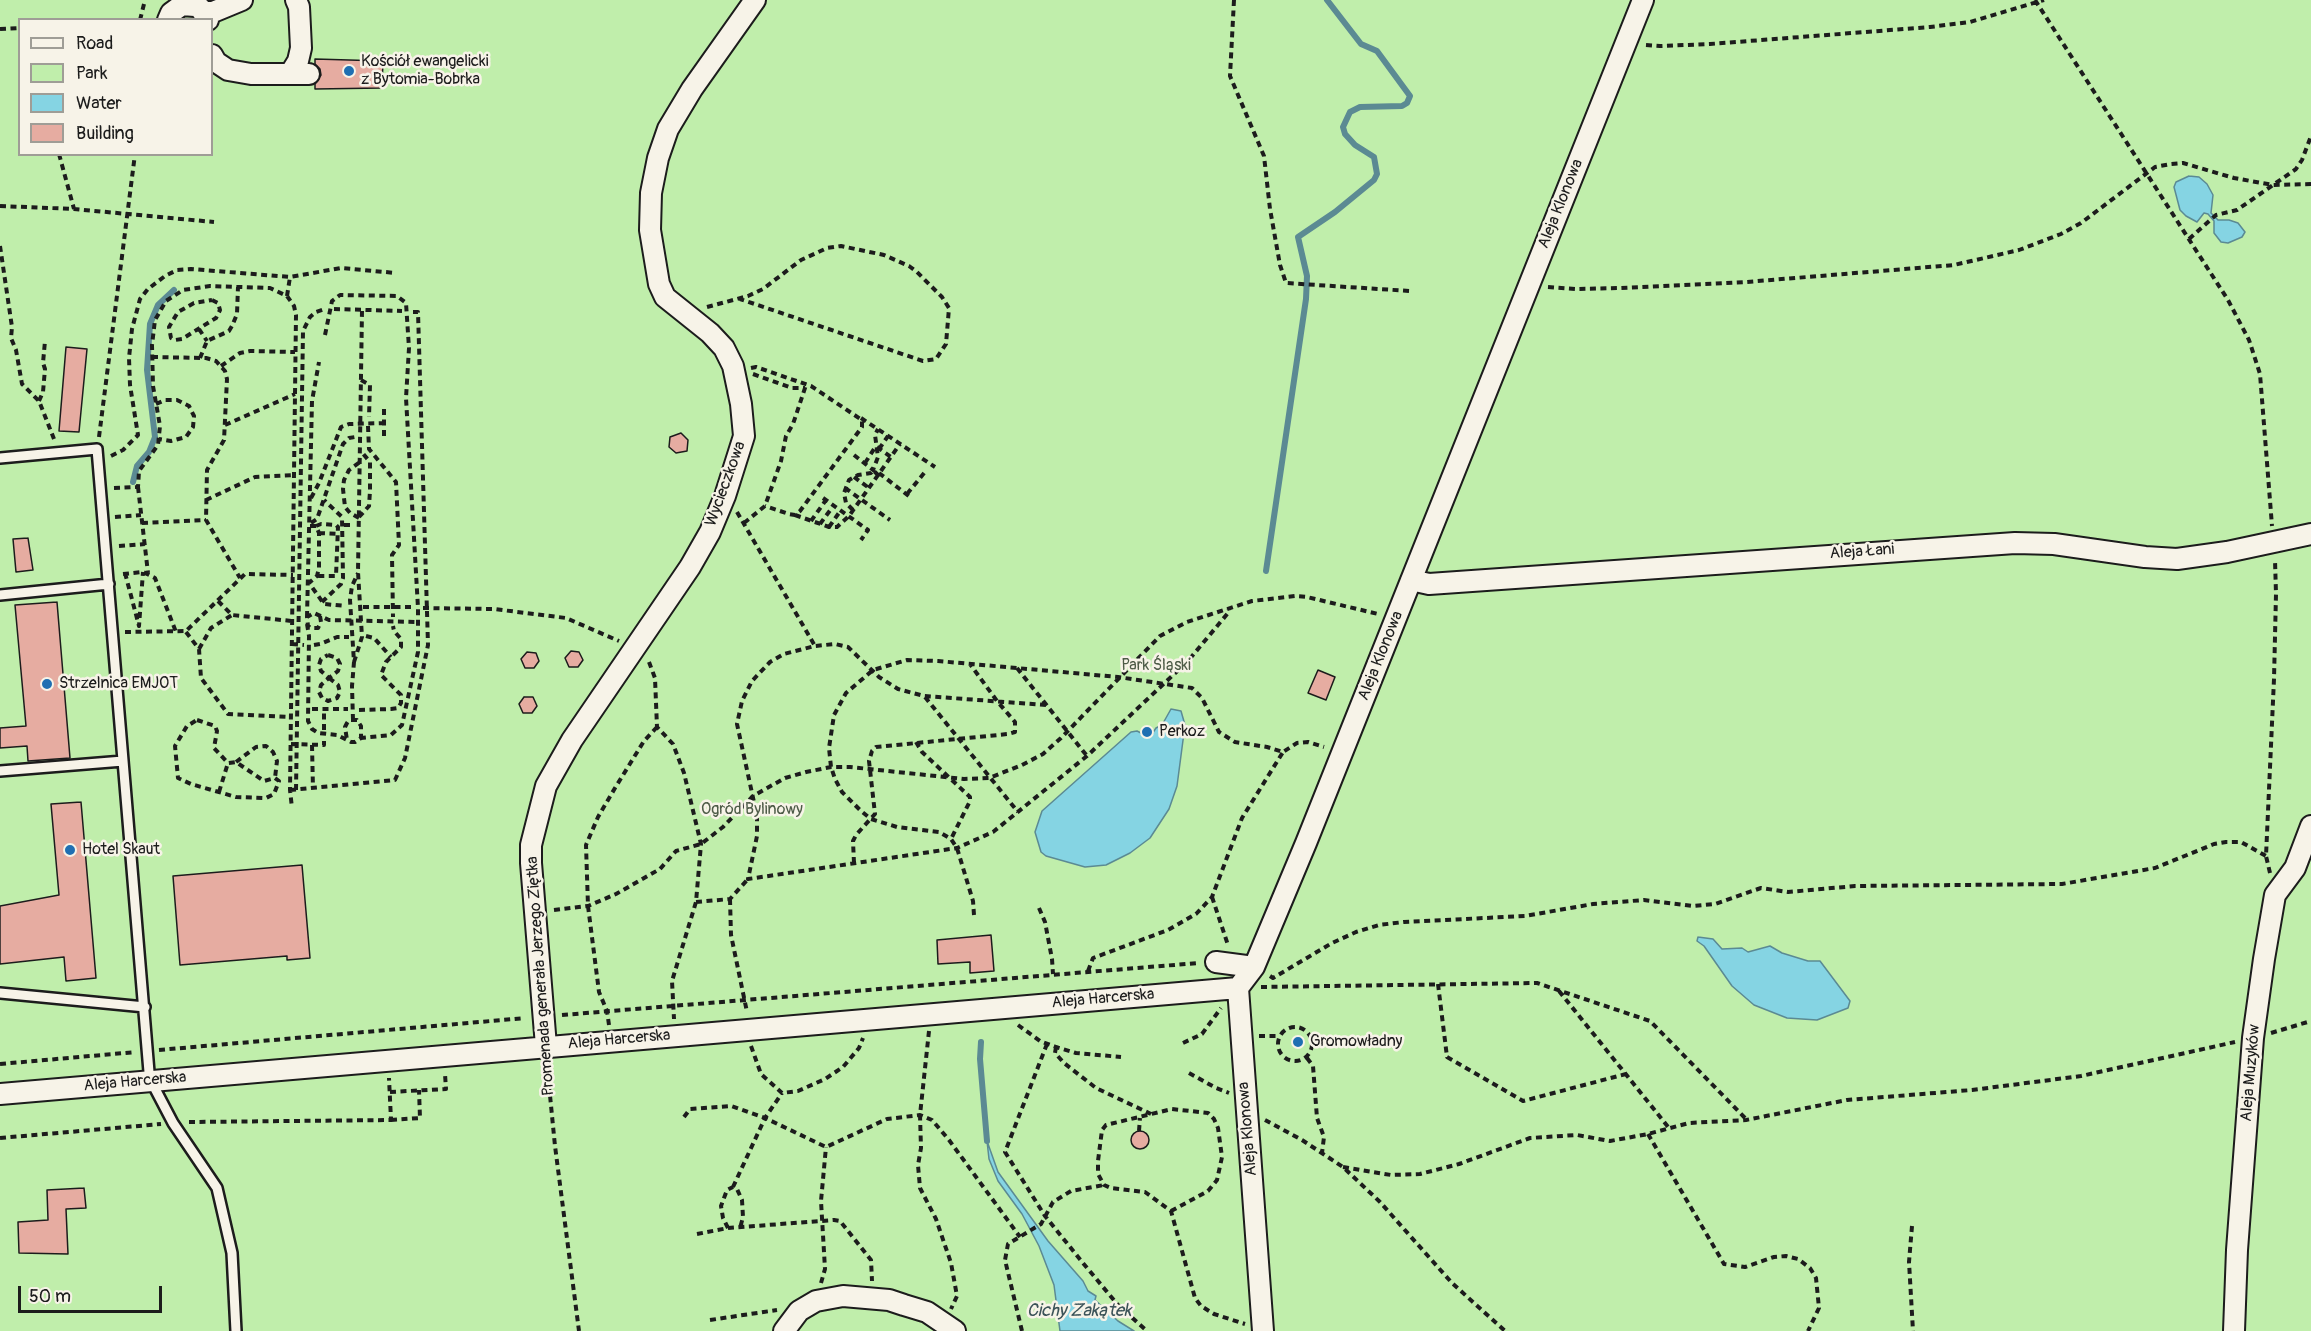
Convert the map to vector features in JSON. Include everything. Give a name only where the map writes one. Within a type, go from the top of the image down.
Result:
[{"type":"street","points":[[169,18],[176,8],[182,5],[213,12],[242,0]]},
{"type":"street","points":[[213,57],[216,62],[228,70],[250,74],[299,74],[298,62],[301,48],[299,7],[296,0]]},
{"type":"street","name":"Wycieczkowa","points":[[636,648],[690,567],[710,532],[736,465],[744,436],[741,404],[733,366],[724,348],[710,333],[665,297],[659,284],[650,230],[651,193],[658,158],[668,129],[692,89],[755,0]]},
{"type":"street","name":"Aleja Klonowa","points":[[1257,1329],[1238,988],[1396,620],[1643,0]]},
{"type":"street","name":"Aleja Łani","points":[[1412,580],[1430,584],[2015,543],[2054,544],[2145,557],[2177,559],[2196,558],[2311,534]]},
{"type":"street","name":"Promenada generała Jerzego Ziętka","points":[[546,1046],[534,911],[531,845],[546,786],[572,740],[636,648]]},
{"type":"street","name":"Aleja Muzyków","points":[[2234,1331],[2253,1038],[2275,896],[2295,868],[2311,826]]},
{"type":"street","points":[[1216,962],[1246,966]]},
{"type":"street","name":"Aleja Harcerska","points":[[0,1094],[1238,988]]},
{"type":"street","points":[[784,1331],[799,1311],[813,1303],[843,1296],[889,1300],[927,1312],[949,1327]]},
{"type":"lane","points":[[0,458],[59,453],[97,453],[151,1081],[173,1123],[217,1188],[232,1253],[236,1331]]},
{"type":"lane","points":[[0,595],[108,584]]},
{"type":"lane","points":[[0,771],[123,761]]},
{"type":"lane","points":[[0,993],[145,1007]]},
{"type":"path","points":[[140,18],[145,0]]},
{"type":"path","points":[[1234,0],[1230,76],[1264,156],[1270,209],[1280,265],[1286,283],[1410,291]]},
{"type":"path","points":[[1645,45],[1710,44],[1940,26],[1970,22],[2044,0]]},
{"type":"path","points":[[2035,1],[2241,322],[2260,374],[2276,594],[2266,856],[2275,896]]},
{"type":"path","points":[[0,29],[18,28]]},
{"type":"path","points":[[2189,239],[2216,215],[2237,210],[2300,165],[2311,135]]},
{"type":"path","points":[[60,156],[74,209]]},
{"type":"path","points":[[135,156],[97,453],[111,456],[123,450],[138,435],[130,385],[130,339],[140,299],[148,289],[172,272],[191,269],[290,277],[341,268],[396,273]]},
{"type":"path","points":[[1530,281],[1548,287],[1620,288],[1746,282],[1954,265],[2019,250],[2061,234],[2081,224],[2155,167],[2183,163],[2234,178],[2273,185],[2311,184]]},
{"type":"path","points":[[0,206],[74,209],[213,222]]},
{"type":"path","points":[[0,246],[12,327],[11,339],[16,350],[22,384],[39,401],[59,453]]},
{"type":"path","points":[[699,308],[740,300],[763,289],[796,263],[819,251],[841,246],[871,252],[909,266],[942,297],[949,308],[946,344],[936,359],[923,361],[740,300]]},
{"type":"path","points":[[287,296],[290,277]]},
{"type":"path","points":[[139,632],[146,573],[138,487],[139,471],[156,450],[160,426],[152,357],[155,320],[163,305],[183,290],[194,287],[270,288],[287,296],[295,311],[290,790],[292,808]]},
{"type":"path","points":[[200,358],[207,341],[229,331],[232,326],[237,314],[238,287]]},
{"type":"path","points":[[319,362],[312,401],[307,624],[309,722],[312,729],[321,734],[337,735],[355,742],[361,738],[391,735],[397,732],[404,721],[418,652],[419,622],[406,398],[409,348],[406,303],[397,296],[340,295],[332,301],[325,335]]},
{"type":"path","points":[[201,301],[216,301],[220,310],[218,316],[199,329],[180,340],[173,339],[169,333],[174,318],[183,308],[201,301]]},
{"type":"path","points":[[296,790],[296,744],[300,709],[298,644],[303,331],[310,317],[325,309]]},
{"type":"path","points":[[334,309],[402,311]]},
{"type":"path","points":[[354,662],[362,643],[358,572],[362,310]]},
{"type":"path","points":[[290,790],[395,780],[405,758],[428,645],[418,312],[413,312]]},
{"type":"path","points":[[199,329],[207,341]]},
{"type":"path","points":[[39,401],[45,369],[43,363],[45,341]]},
{"type":"path","points":[[221,366],[240,353],[250,351],[295,352]]},
{"type":"path","points":[[152,357],[211,359],[221,366],[227,379],[224,440],[207,470],[206,520],[240,578]]},
{"type":"path","points":[[806,386],[792,388],[754,375],[748,369],[756,367],[806,386],[860,417],[935,467]]},
{"type":"path","points":[[361,380],[369,385],[369,417]]},
{"type":"path","points":[[806,386],[793,424],[786,436],[781,460],[765,506],[744,523],[815,646]]},
{"type":"path","points":[[225,425],[295,394]]},
{"type":"path","points":[[156,404],[177,399],[189,406],[194,416],[193,427],[186,437],[171,441],[159,440]]},
{"type":"path","points":[[384,409],[384,438]]},
{"type":"path","points":[[795,514],[807,502],[862,427],[860,417]]},
{"type":"path","points":[[310,499],[319,483],[337,432],[344,425],[384,423]]},
{"type":"path","points":[[369,426],[366,437],[369,449],[396,482],[399,545],[392,555],[393,617]]},
{"type":"path","points":[[853,510],[846,503],[845,488],[854,477],[871,473],[873,470],[878,457],[875,435],[878,429]]},
{"type":"path","points":[[865,463],[888,436]]},
{"type":"path","points":[[310,525],[317,519],[343,444],[349,438],[355,437]]},
{"type":"path","points":[[765,506],[829,527],[837,527],[849,516],[900,444]]},
{"type":"path","points":[[878,447],[891,457]]},
{"type":"path","points":[[359,518],[369,506],[370,491],[369,462],[360,450]]},
{"type":"path","points":[[854,455],[909,495],[925,472]]},
{"type":"path","points":[[359,518],[345,507],[343,489],[344,480],[350,470],[360,462]]},
{"type":"path","points":[[206,500],[255,477],[294,475]]},
{"type":"path","points":[[854,477],[869,488]]},
{"type":"path","points":[[891,491],[895,485]]},
{"type":"path","points":[[118,489],[138,487]]},
{"type":"path","points":[[845,488],[890,520]]},
{"type":"path","points":[[811,521],[824,499],[868,530],[861,540]]},
{"type":"path","points":[[322,602],[341,584],[343,578],[344,525],[342,517],[324,500]]},
{"type":"path","points":[[820,524],[834,505]]},
{"type":"path","points":[[877,510],[880,506]]},
{"type":"path","points":[[829,527],[841,510]]},
{"type":"path","points":[[120,517],[141,515]]},
{"type":"path","points":[[142,523],[206,520]]},
{"type":"path","points":[[309,583],[317,576],[336,576],[338,534],[336,525],[310,525]]},
{"type":"path","points":[[344,525],[354,525]]},
{"type":"path","points":[[316,526],[319,533],[317,576]]},
{"type":"path","points":[[319,533],[338,534]]},
{"type":"path","points":[[123,546],[145,544]]},
{"type":"path","points":[[353,720],[354,662],[351,592],[358,572]]},
{"type":"path","points":[[139,626],[123,574],[146,573],[157,581],[176,632]]},
{"type":"path","points":[[128,632],[186,632],[245,574],[293,575]]},
{"type":"path","points":[[309,583],[322,602],[329,605],[346,606]]},
{"type":"path","points":[[534,911],[588,906],[616,894],[660,869],[676,851],[690,849],[701,844],[723,827],[753,796],[785,778],[831,767],[869,768],[948,778],[989,778],[1022,765],[1043,754],[1160,636],[1187,622],[1252,602],[1295,596],[1307,597],[1396,620]]},
{"type":"path","points":[[218,601],[232,615]]},
{"type":"path","points":[[309,604],[318,615],[318,627]]},
{"type":"path","points":[[363,607],[413,607]]},
{"type":"path","points":[[426,608],[494,609],[566,618],[636,648],[647,658],[655,678],[657,727],[673,744],[684,773],[701,844],[696,902],[672,981],[674,1015]]},
{"type":"path","points":[[748,879],[957,848],[993,832],[1087,756],[1164,684],[1188,661],[1230,608]]},
{"type":"path","points":[[308,617],[311,614],[329,620],[351,622],[419,622]]},
{"type":"path","points":[[199,649],[211,628],[232,615],[292,621]]},
{"type":"path","points":[[309,636],[329,620]]},
{"type":"path","points":[[307,624],[311,628],[318,627]]},
{"type":"path","points":[[359,710],[398,708],[401,703],[401,695],[381,675],[386,662],[402,643],[393,626]]},
{"type":"path","points":[[186,632],[199,649],[201,678],[228,714],[291,717]]},
{"type":"path","points":[[366,636],[374,638],[391,657]]},
{"type":"path","points":[[314,645],[337,637],[349,637]]},
{"type":"path","points":[[292,644],[304,645]]},
{"type":"path","points":[[696,902],[730,899],[748,879],[758,836],[753,796],[736,724],[742,700],[752,681],[770,662],[784,654],[815,646],[835,644],[848,646],[887,684],[898,689],[924,696],[1046,705]]},
{"type":"path","points":[[329,678],[319,689],[320,695],[328,702],[337,698],[340,692],[338,685],[329,678],[321,671],[319,665],[321,659],[332,655],[337,658],[340,668],[329,678]]},
{"type":"path","points":[[974,915],[973,901],[957,848],[951,839],[939,832],[897,827],[872,819],[842,792],[831,767],[830,738],[834,715],[846,693],[873,670],[908,660],[970,663],[1118,677],[1192,688],[1202,698],[1219,732],[1235,742],[1283,752]]},
{"type":"path","points":[[854,862],[853,841],[860,830],[872,819],[876,807],[869,758],[876,747],[1015,732],[1015,722],[997,702],[970,663]]},
{"type":"path","points":[[309,665],[319,665]]},
{"type":"path","points":[[1016,668],[1087,756]]},
{"type":"path","points":[[924,696],[1018,812]]},
{"type":"path","points":[[291,708],[300,709]]},
{"type":"path","points":[[312,709],[348,710]]},
{"type":"path","points":[[324,709],[324,730]]},
{"type":"path","points":[[228,763],[214,748],[217,730],[212,724],[197,720],[192,722],[175,746],[178,778],[191,784],[236,797],[266,798],[274,794],[278,787],[279,781],[275,778]]},
{"type":"path","points":[[337,735],[349,720],[353,720],[359,723],[361,738]]},
{"type":"path","points":[[345,727],[347,740]]},
{"type":"path","points":[[608,1021],[607,1011],[599,992],[588,906],[586,845],[598,817],[615,788],[644,741],[657,727]]},
{"type":"path","points":[[361,730],[369,737]]},
{"type":"path","points":[[291,744],[324,745],[324,741]]},
{"type":"path","points":[[916,742],[922,752],[970,797],[951,839]]},
{"type":"path","points":[[1088,972],[1093,958],[1168,930],[1196,914],[1212,897],[1242,818],[1283,752],[1298,743],[1308,742],[1325,747]]},
{"type":"path","points":[[312,745],[313,789]]},
{"type":"path","points":[[228,763],[236,762],[256,747],[266,746],[273,752],[277,761],[275,778]]},
{"type":"path","points":[[236,762],[264,781],[275,778]]},
{"type":"path","points":[[219,792],[228,763]]},
{"type":"path","points":[[1212,897],[1229,948],[1246,966],[1273,978],[1332,943],[1356,932],[1404,922],[1525,916],[1593,904],[1644,900],[1693,906],[1715,904],[1761,888],[1788,892],[1855,886],[2062,884],[2155,868],[2214,844],[2226,842],[2241,842],[2266,856]]},
{"type":"path","points":[[730,899],[731,935],[746,999],[754,1057],[761,1074],[782,1093]]},
{"type":"path","points":[[1039,908],[1045,922],[1053,974]]},
{"type":"path","name":"Aleja Harcerska","points":[[160,1050],[673,1005],[1216,962]]},
{"type":"path","points":[[982,980],[983,990]]},
{"type":"path","points":[[1183,1043],[1202,1034],[1238,988],[1537,983],[1650,1021],[1746,1120]]},
{"type":"path","points":[[1438,984],[1447,1057],[1523,1101],[1626,1074]]},
{"type":"path","points":[[1559,991],[1669,1128]]},
{"type":"path","points":[[996,1008],[1047,1044],[1076,1053],[1121,1057]]},
{"type":"path","points":[[930,1014],[920,1115],[921,1148],[918,1165],[920,1188],[939,1228],[951,1263],[957,1296],[949,1327]]},
{"type":"path","points":[[728,1228],[721,1206],[727,1190],[733,1187],[765,1118],[782,1093],[798,1091],[825,1079],[843,1067],[859,1048],[863,1036],[862,1019]]},
{"type":"path","points":[[1343,1167],[1391,1175],[1420,1174],[1459,1164],[1530,1138],[1577,1135],[1610,1141],[1689,1123],[1746,1120],[1847,1100],[1972,1090],[2081,1076],[2253,1038],[2311,1021]]},
{"type":"path","points":[[1290,1027],[1304,1029],[1309,1033],[1313,1046],[1307,1058],[1294,1062],[1282,1056],[1278,1043],[1280,1036],[1290,1027]]},
{"type":"path","points":[[1264,1036],[1280,1036]]},
{"type":"path","points":[[1047,1044],[1005,1152],[1046,1216],[1118,1305],[1147,1331]]},
{"type":"path","name":"Promenada generała Jerzego Ziętka","points":[[546,1046],[555,1146],[579,1331]]},
{"type":"path","points":[[1056,1047],[1055,1053],[1096,1088],[1151,1114]]},
{"type":"path","name":"Aleja Harcerska","points":[[0,1064],[136,1052]]},
{"type":"path","points":[[1307,1058],[1313,1066],[1317,1118],[1324,1137],[1322,1153]]},
{"type":"path","points":[[1189,1073],[1216,1088],[1235,1095],[1257,1117],[1278,1125],[1343,1167],[1380,1202],[1452,1283],[1505,1331]]},
{"type":"path","points":[[0,1138],[173,1123],[420,1118],[419,1090]]},
{"type":"path","points":[[390,1092],[391,1120]]},
{"type":"path","points":[[684,1117],[690,1109],[731,1106],[765,1118],[826,1147]]},
{"type":"path","points":[[1104,1185],[1098,1174],[1102,1130],[1112,1122],[1140,1118],[1172,1108],[1208,1113],[1218,1124],[1222,1157],[1217,1179],[1208,1191],[1171,1211]]},
{"type":"path","points":[[826,1147],[887,1119],[920,1115],[932,1120],[969,1165],[1020,1237]]},
{"type":"path","points":[[1139,1131],[1140,1118]]},
{"type":"path","points":[[1218,1124],[1226,1124]]},
{"type":"path","points":[[1648,1134],[1724,1264],[1745,1267],[1774,1257],[1786,1256],[1798,1259],[1810,1268],[1816,1278],[1819,1308],[1808,1331]]},
{"type":"path","points":[[710,1320],[813,1303],[825,1269],[821,1201],[826,1147]]},
{"type":"path","points":[[1022,1331],[1005,1260],[1008,1244],[1041,1224],[1053,1202],[1071,1191],[1104,1185],[1145,1192],[1171,1211],[1195,1298],[1201,1306],[1214,1314],[1257,1329]]},
{"type":"path","points":[[733,1187],[737,1189],[742,1200],[743,1217],[740,1228]]},
{"type":"path","points":[[697,1234],[728,1228],[840,1221],[871,1260],[872,1284]]},
{"type":"path","points":[[1912,1226],[1909,1262],[1913,1331]]},
{"type":"green space","name":"Park Śląski","points":[[0,0],[2311,0],[2311,1331],[0,1331]]},
{"type":"water","points":[[2189,176],[2199,177],[2207,184],[2213,195],[2211,213],[2218,220],[2238,223],[2245,232],[2242,237],[2228,243],[2221,242],[2214,233],[2214,221],[2208,214],[2204,213],[2197,222],[2180,210],[2174,187],[2176,182]]},
{"type":"water","name":"Perkoz","points":[[1171,709],[1181,711],[1185,725],[1177,786],[1169,809],[1150,838],[1130,853],[1106,865],[1085,867],[1046,856],[1041,852],[1035,832],[1042,811],[1131,732],[1137,731],[1147,736],[1152,734],[1162,725]]},
{"type":"water","points":[[1698,937],[1713,939],[1722,949],[1742,948],[1748,952],[1770,946],[1782,953],[1808,961],[1820,961],[1850,1001],[1848,1008],[1817,1020],[1787,1018],[1754,1005],[1732,986],[1704,946],[1697,941]]},
{"type":"water","name":"Cichy Zakątek","points":[[987,1141],[998,1172],[1048,1241],[1083,1281],[1088,1291],[1096,1296],[1095,1300],[1118,1321],[1134,1331],[1060,1331],[1054,1285],[1039,1246],[1022,1214],[998,1181],[989,1159]]},
{"type":"building","name":"Kościół ewangelicki z Bytomia-Bobrka","points":[[315,59],[383,61],[382,88],[315,89],[315,84],[321,75]]},
{"type":"building","points":[[66,347],[87,349],[79,432],[59,431]]},
{"type":"building","points":[[681,433],[688,440],[687,451],[676,453],[669,447],[670,437]]},
{"type":"building","points":[[28,538],[33,570],[16,572],[13,539]]},
{"type":"building","points":[[57,602],[70,758],[28,761],[27,746],[0,748],[0,728],[26,726],[15,605]]},
{"type":"building","points":[[571,651],[579,652],[583,660],[578,667],[569,667],[565,658]]},
{"type":"building","points":[[527,652],[536,653],[539,661],[534,668],[525,668],[521,659]]},
{"type":"building","points":[[1318,670],[1335,677],[1326,700],[1308,693]]},
{"type":"building","points":[[524,697],[533,697],[537,706],[532,713],[523,713],[519,704]]},
{"type":"building","name":"Hotel Skaut","points":[[81,802],[96,978],[66,981],[64,957],[0,964],[0,906],[59,895],[51,804]]},
{"type":"building","points":[[302,865],[310,958],[287,960],[287,956],[180,965],[173,876]]},
{"type":"building","points":[[991,935],[994,971],[970,973],[970,962],[938,964],[937,940]]},
{"type":"building","points":[[1140,1131],[1146,1134],[1149,1140],[1146,1146],[1140,1149],[1134,1146],[1131,1140],[1134,1134]]},
{"type":"building","points":[[84,1188],[86,1208],[66,1209],[68,1254],[19,1253],[18,1222],[48,1220],[47,1190]]},
{"type":"waterway","points":[[1266,571],[1306,299],[1307,276],[1298,237],[1335,212],[1374,180],[1377,174],[1374,157],[1355,145],[1345,134],[1343,127],[1350,112],[1360,107],[1402,106],[1407,103],[1410,96],[1377,51],[1361,44],[1327,0]]},
{"type":"waterway","points":[[133,482],[137,466],[149,452],[155,437],[147,370],[150,324],[158,305],[174,290]]},
{"type":"waterway","points":[[981,1042],[980,1059],[987,1141]]},
{"type":"place","name":"Kościół ewangelicki z Bytomia-Bobrka","points":[[349,71]]},
{"type":"place","name":"Strzelnica EMJOT","points":[[47,684]]},
{"type":"place","name":"Perkoz","points":[[1147,732]]},
{"type":"place","name":"Hotel Skaut","points":[[70,850]]},
{"type":"place","name":"Gromowładny","points":[[1298,1042]]},
{"type":"park label","name":"Ogród Bylinowy","points":[[752,810]]}]
